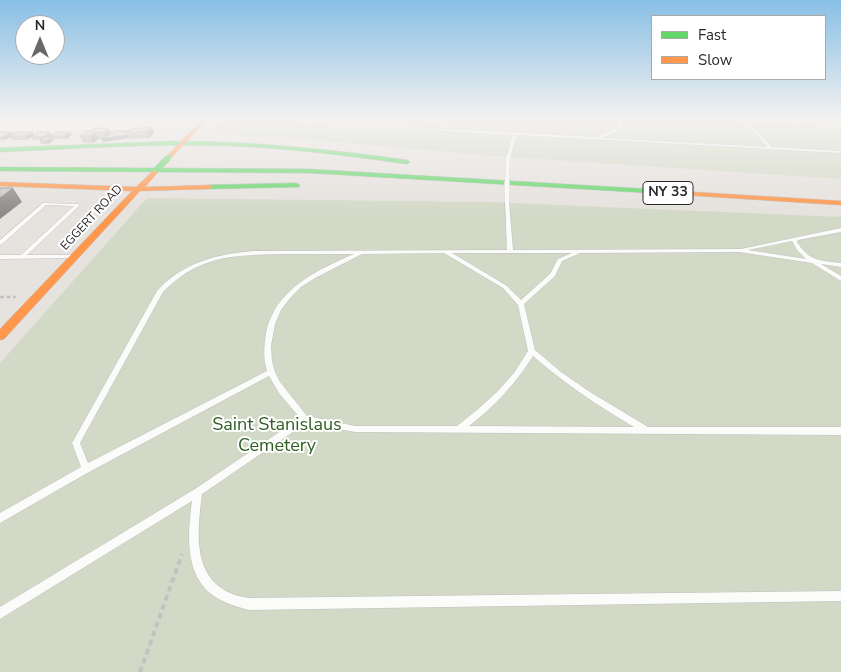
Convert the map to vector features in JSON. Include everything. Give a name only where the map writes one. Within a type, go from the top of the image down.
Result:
[{"type":"main road","name":"EGGERT ROAD","points":[[0,336],[175,150]]},
{"type":"main road","points":[[302,150],[422,164]]},
{"type":"main road","name":"NY 33","points":[[0,160],[230,160],[359,164],[841,193]]},
{"type":"main road","points":[[450,167],[479,171]]},
{"type":"main road","name":"NY 33","points":[[0,168],[246,169],[841,203]]},
{"type":"main road","points":[[333,184],[495,182]]},
{"type":"main road","points":[[0,184],[139,187],[304,185]]},
{"type":"lane","points":[[510,150],[508,158],[507,201],[510,251]]},
{"type":"lane","points":[[803,150],[841,152]]},
{"type":"lane","points":[[0,243],[45,204],[78,204],[22,257]]},
{"type":"lane","points":[[739,250],[841,230]]},
{"type":"lane","points":[[796,239],[794,242],[797,248],[814,262],[841,279]]},
{"type":"lane","points":[[86,470],[76,443],[160,291],[174,276],[191,266],[212,258],[231,254],[739,250],[841,265]]},
{"type":"lane","points":[[445,252],[505,288],[521,304],[532,350],[555,371],[585,394],[648,430]]},
{"type":"lane","points":[[521,304],[553,275],[560,260],[578,252]]},
{"type":"lane","points":[[362,253],[326,268],[308,278],[291,292],[270,322],[267,349],[271,372],[305,419],[355,429],[841,431]]},
{"type":"lane","points":[[0,257],[74,257]]},
{"type":"lane","points":[[458,430],[503,393],[520,373],[532,350]]},
{"type":"lane","points":[[0,518],[271,372]]},
{"type":"lane","points":[[0,613],[198,492],[305,419]]},
{"type":"lane","points":[[198,492],[193,524],[194,555],[199,572],[215,592],[231,600],[249,604],[841,596]]},
{"type":"path","points":[[140,672],[183,552]]},
{"type":"green space","points":[[429,150],[841,150],[841,179]]},
{"type":"green space","name":"Saint Stanislaus Cemetery","points":[[147,198],[487,202],[841,217],[841,672],[0,672],[0,363]]},
{"type":"building","points":[[0,188],[13,188],[0,198]]},
{"type":"traffic: fast","points":[[317,150],[407,162]]},
{"type":"traffic: fast","points":[[157,169],[168,158]]},
{"type":"traffic: fast","points":[[0,169],[309,171],[649,191]]},
{"type":"traffic: fast","points":[[209,187],[296,185]]},
{"type":"traffic: slow","points":[[168,158],[175,150]]},
{"type":"traffic: slow","points":[[0,336],[157,169]]},
{"type":"traffic: slow","points":[[0,184],[137,189],[209,187]]},
{"type":"traffic: slow","points":[[649,191],[841,203]]}]
